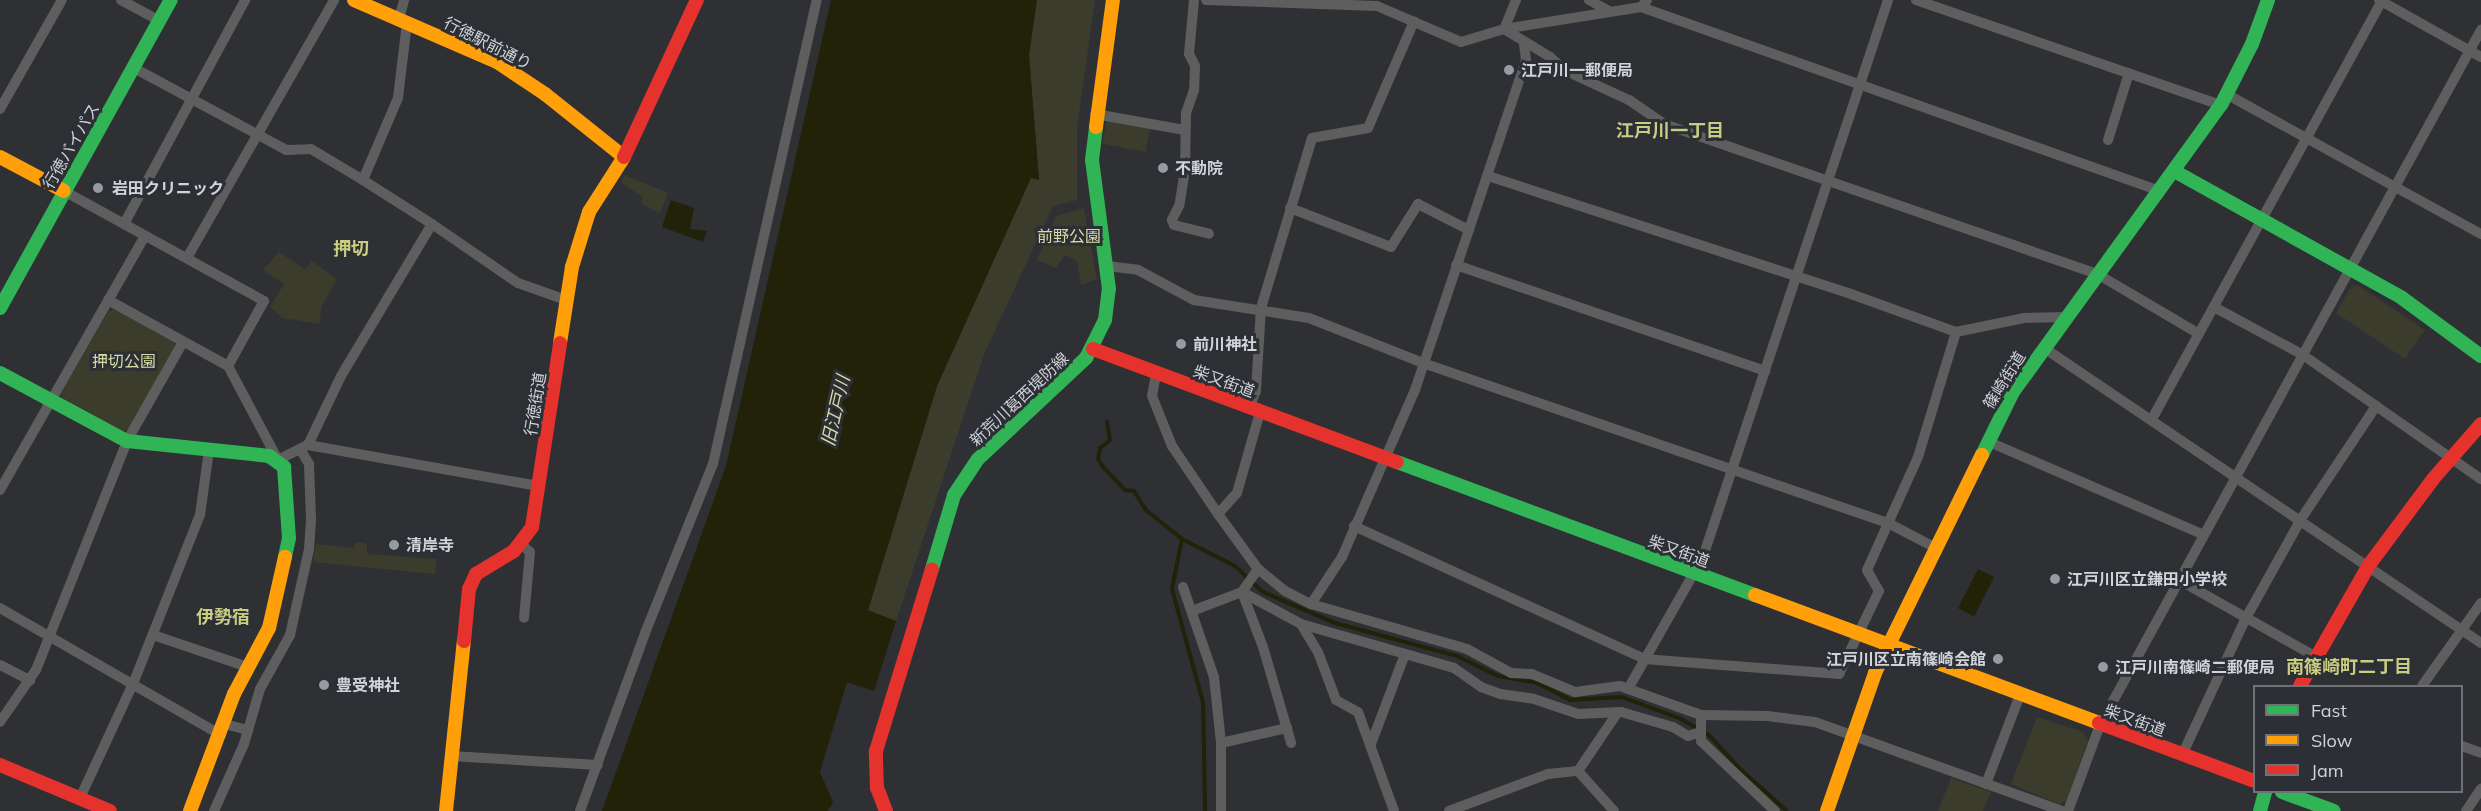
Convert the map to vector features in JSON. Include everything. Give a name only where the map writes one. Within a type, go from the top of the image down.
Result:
[{"type":"main road","name":"行徳バイパス","points":[[0,308],[171,0]]},
{"type":"main road","name":"行徳駅前通り","points":[[354,0],[518,75],[624,157]]},
{"type":"main road","name":"行徳街道","points":[[521,544],[532,527],[566,300],[589,212],[624,157],[697,0]]},
{"type":"main road","name":"新荒川葛西堤防線","points":[[886,811],[877,788],[876,751],[958,485],[978,459],[1093,349],[1109,300],[1107,266],[1092,170],[1095,114],[1113,0]]},
{"type":"main road","name":"篠崎街道","points":[[1827,811],[1850,736],[1888,646],[2013,392],[2176,172],[2225,100],[2268,0]]},
{"type":"main road","points":[[0,157],[64,191]]},
{"type":"main road","points":[[2176,172],[2402,298],[2481,356]]},
{"type":"main road","name":"柴又街道","points":[[1093,349],[2253,781]]},
{"type":"main road","points":[[0,373],[127,441],[278,460],[287,480],[286,560],[269,628],[248,667],[190,811]]},
{"type":"main road","points":[[2301,685],[2369,565],[2481,424]]},
{"type":"main road","points":[[446,811],[468,589],[483,568],[521,544]]},
{"type":"main road","points":[[0,765],[110,811]]},
{"type":"main road","points":[[2260,811],[2265,793]]},
{"type":"main road","points":[[2286,793],[2334,811]]},
{"type":"street","points":[[0,110],[62,0]]},
{"type":"street","points":[[121,0],[160,21]]},
{"type":"street","points":[[124,224],[194,99],[245,0]]},
{"type":"street","points":[[187,258],[334,0]]},
{"type":"street","points":[[363,180],[398,98],[404,0]]},
{"type":"street","points":[[580,811],[645,633],[713,464],[817,0]]},
{"type":"street","points":[[1194,0],[1190,54],[1195,66],[1194,90],[1185,130],[1185,170],[1174,225],[1209,234]]},
{"type":"street","points":[[1206,0],[1378,3],[1461,42],[1504,29],[1644,3],[1860,85],[2160,191]]},
{"type":"street","points":[[1504,29],[1516,0]]},
{"type":"street","points":[[1589,0],[1607,10]]},
{"type":"street","points":[[1628,689],[1695,574],[1888,0]]},
{"type":"street","points":[[1916,0],[2129,73],[2225,100],[2306,138],[2481,234]]},
{"type":"street","points":[[2152,419],[2380,0],[2481,57]]},
{"type":"street","points":[[1218,514],[1237,493],[1254,410],[1261,308],[1312,138],[1368,128],[1414,21]]},
{"type":"street","points":[[1504,29],[1571,74],[1629,100],[1664,124],[2099,275],[2199,334]]},
{"type":"street","points":[[2068,811],[2100,724],[2481,30]]},
{"type":"street","points":[[1311,604],[1342,557],[1423,363],[1526,60],[1524,43]]},
{"type":"street","points":[[134,68],[286,150],[311,149],[432,224],[518,283],[566,300]]},
{"type":"street","points":[[2108,140],[2129,73]]},
{"type":"street","points":[[1095,114],[1185,130]]},
{"type":"street","points":[[1488,176],[1796,276],[1956,332],[2024,318],[2067,317]]},
{"type":"street","points":[[64,191],[264,301],[228,366]]},
{"type":"street","points":[[1290,208],[1391,248],[1418,204],[1469,230]]},
{"type":"street","points":[[214,811],[248,730],[260,689],[290,635],[309,549],[309,464],[304,447],[340,376],[432,224]]},
{"type":"street","points":[[0,490],[145,236]]},
{"type":"street","points":[[1456,265],[1765,371]]},
{"type":"street","points":[[1107,266],[1138,270],[1194,300],[1261,308],[1310,318],[1423,363],[1890,524],[1936,548]]},
{"type":"street","points":[[108,300],[228,366],[278,460],[304,447],[538,486]]},
{"type":"street","points":[[2214,307],[2302,355],[2481,479]]},
{"type":"street","points":[[1354,526],[1644,659],[1839,674],[1880,591],[1867,570],[1890,524],[1918,457],[1956,332]]},
{"type":"street","points":[[0,722],[30,680],[50,636],[127,441],[183,342]]},
{"type":"street","points":[[2044,348],[2481,642]]},
{"type":"street","points":[[1156,374],[1152,396],[1166,431],[1218,514],[1258,569],[1285,591],[1311,604],[1467,649],[1511,673],[1532,674],[1575,692],[1620,686],[1701,715],[1767,716],[1815,722],[2062,811]]},
{"type":"street","points":[[2182,755],[2246,618],[2301,519],[2376,406]]},
{"type":"street","points":[[1987,441],[2204,536]]},
{"type":"street","points":[[80,798],[133,684],[200,515],[209,450]]},
{"type":"street","points":[[521,544],[530,552],[524,618]]},
{"type":"street","points":[[1192,611],[1242,592],[1258,569]]},
{"type":"street","points":[[2180,580],[2316,657]]},
{"type":"street","points":[[1183,587],[1214,677],[1221,743],[1221,811]]},
{"type":"street","points":[[1242,592],[1300,624],[1454,668],[1481,687],[1500,694],[1534,699],[1578,714],[1618,712],[1673,727],[1688,736],[1698,733]]},
{"type":"street","points":[[1242,592],[1291,743]]},
{"type":"street","points":[[2423,685],[2481,603]]},
{"type":"street","points":[[0,608],[133,684],[223,729],[248,730]]},
{"type":"street","points":[[1300,624],[1318,652],[1336,700],[1358,712],[1394,811]]},
{"type":"street","points":[[153,635],[248,667]]},
{"type":"street","points":[[1371,744],[1405,654]]},
{"type":"street","points":[[0,665],[30,680]]},
{"type":"street","points":[[1986,784],[2020,695]]},
{"type":"street","points":[[1578,771],[1618,712]]},
{"type":"street","points":[[1701,715],[1698,733],[1701,741],[1775,811]]},
{"type":"street","points":[[1221,743],[1287,728]]},
{"type":"street","points":[[2463,746],[2481,753]]},
{"type":"street","points":[[451,756],[598,765]]},
{"type":"street","points":[[1449,811],[1548,774],[1578,771]]},
{"type":"street","points":[[1578,771],[1614,811]]},
{"type":"street","points":[[2466,811],[2481,789]]},
{"type":"green space","points":[[1037,0],[1095,0],[1077,128],[1077,200],[1053,206],[985,352],[896,621],[868,611],[937,386],[1031,177],[1039,180],[1029,55]]},
{"type":"green space","points":[[1107,119],[1150,127],[1145,152],[1102,144]]},
{"type":"green space","points":[[625,175],[668,193],[660,214],[641,203],[643,198],[621,182]]},
{"type":"green space","name":"前野公園","points":[[1084,208],[1097,279],[1081,285],[1077,261],[1065,255],[1056,268],[1037,260],[1056,216]]},
{"type":"green space","points":[[279,252],[305,269],[312,261],[337,279],[321,307],[320,324],[282,318],[270,307],[284,284],[263,270]]},
{"type":"green space","points":[[2357,285],[2425,330],[2405,359],[2336,313],[2351,287]]},
{"type":"green space","name":"押切公園","points":[[114,309],[174,341],[175,348],[128,430],[123,431],[63,400],[61,394],[108,312]]},
{"type":"green space","points":[[356,542],[367,544],[367,554],[437,559],[435,574],[313,562],[316,544],[354,548]]},
{"type":"green space","points":[[2037,717],[2083,732],[2088,740],[2067,801],[2059,804],[2011,784]]},
{"type":"green space","points":[[1951,778],[1991,792],[1983,811],[1938,811]]},
{"type":"water","name":"旧江戸川","points":[[831,0],[1037,0],[1029,55],[1039,180],[1031,178],[937,386],[868,610],[896,621],[874,691],[847,682],[820,772],[833,802],[828,811],[602,811],[726,466]]},
{"type":"water","points":[[671,200],[694,208],[690,229],[707,231],[703,242],[662,227]]},
{"type":"water","points":[[1978,569],[1994,577],[1974,616],[1958,608]]},
{"type":"waterway","points":[[1107,422],[1110,440],[1100,448],[1098,459],[1103,467],[1125,490],[1134,491],[1146,510],[1182,539],[1172,589],[1203,702],[1205,811]]},
{"type":"waterway","points":[[1182,539],[1235,566],[1263,592],[1335,623],[1457,656],[1498,676],[1537,683],[1570,700],[1622,697],[1681,719],[1709,735],[1739,768],[1787,811]]},
{"type":"traffic: fast","points":[[0,308],[171,0]]},
{"type":"traffic: fast","points":[[1982,455],[2013,392],[2221,105],[2252,44],[2268,0]]},
{"type":"traffic: fast","points":[[932,569],[954,495],[978,459],[1086,358],[1105,320],[1109,289],[1092,160],[1096,127]]},
{"type":"traffic: fast","points":[[2176,172],[2402,298],[2481,356]]},
{"type":"traffic: fast","points":[[0,373],[127,441],[269,456],[284,467],[289,538],[285,557]]},
{"type":"traffic: fast","points":[[1397,462],[1755,595]]},
{"type":"traffic: fast","points":[[2260,811],[2265,793]]},
{"type":"traffic: fast","points":[[2285,793],[2334,811]]},
{"type":"traffic: slow","points":[[354,0],[497,62],[545,94],[624,157],[589,212],[572,267],[560,343]]},
{"type":"traffic: slow","points":[[1096,127],[1113,0]]},
{"type":"traffic: slow","points":[[0,157],[64,191]]},
{"type":"traffic: slow","points":[[1827,811],[1875,673],[1982,455]]},
{"type":"traffic: slow","points":[[190,811],[234,694],[269,628],[285,557]]},
{"type":"traffic: slow","points":[[1755,595],[2099,723]]},
{"type":"traffic: slow","points":[[446,811],[464,641]]},
{"type":"traffic: jam","points":[[624,157],[697,0]]},
{"type":"traffic: jam","points":[[464,641],[469,589],[476,574],[514,551],[532,527],[560,343]]},
{"type":"traffic: jam","points":[[1093,349],[1397,462]]},
{"type":"traffic: jam","points":[[2301,685],[2369,565],[2433,479],[2481,424]]},
{"type":"traffic: jam","points":[[886,811],[877,788],[876,751],[932,569]]},
{"type":"traffic: jam","points":[[2099,723],[2253,781]]},
{"type":"traffic: jam","points":[[0,765],[110,811]]},
{"type":"place","name":"江戸川一郵便局","points":[[1509,70]]},
{"type":"place","name":"不動院","points":[[1163,168]]},
{"type":"place","name":"岩田クリニック","points":[[98,188]]},
{"type":"place","name":"前川神社","points":[[1181,344]]},
{"type":"place","name":"清岸寺","points":[[394,545]]},
{"type":"place","name":"江戸川区立鎌田小学校","points":[[2055,579]]},
{"type":"place","name":"江戸川区立南篠崎会館","points":[[1998,659]]},
{"type":"place","name":"江戸川南篠崎二郵便局","points":[[2103,667]]},
{"type":"place","name":"豊受神社","points":[[324,685]]},
{"type":"district","name":"江戸川一丁目","points":[[1670,131]]},
{"type":"district","name":"押切","points":[[351,249]]},
{"type":"district","name":"伊勢宿","points":[[223,617]]},
{"type":"district","name":"南篠崎町二丁目","points":[[2349,667]]}]
